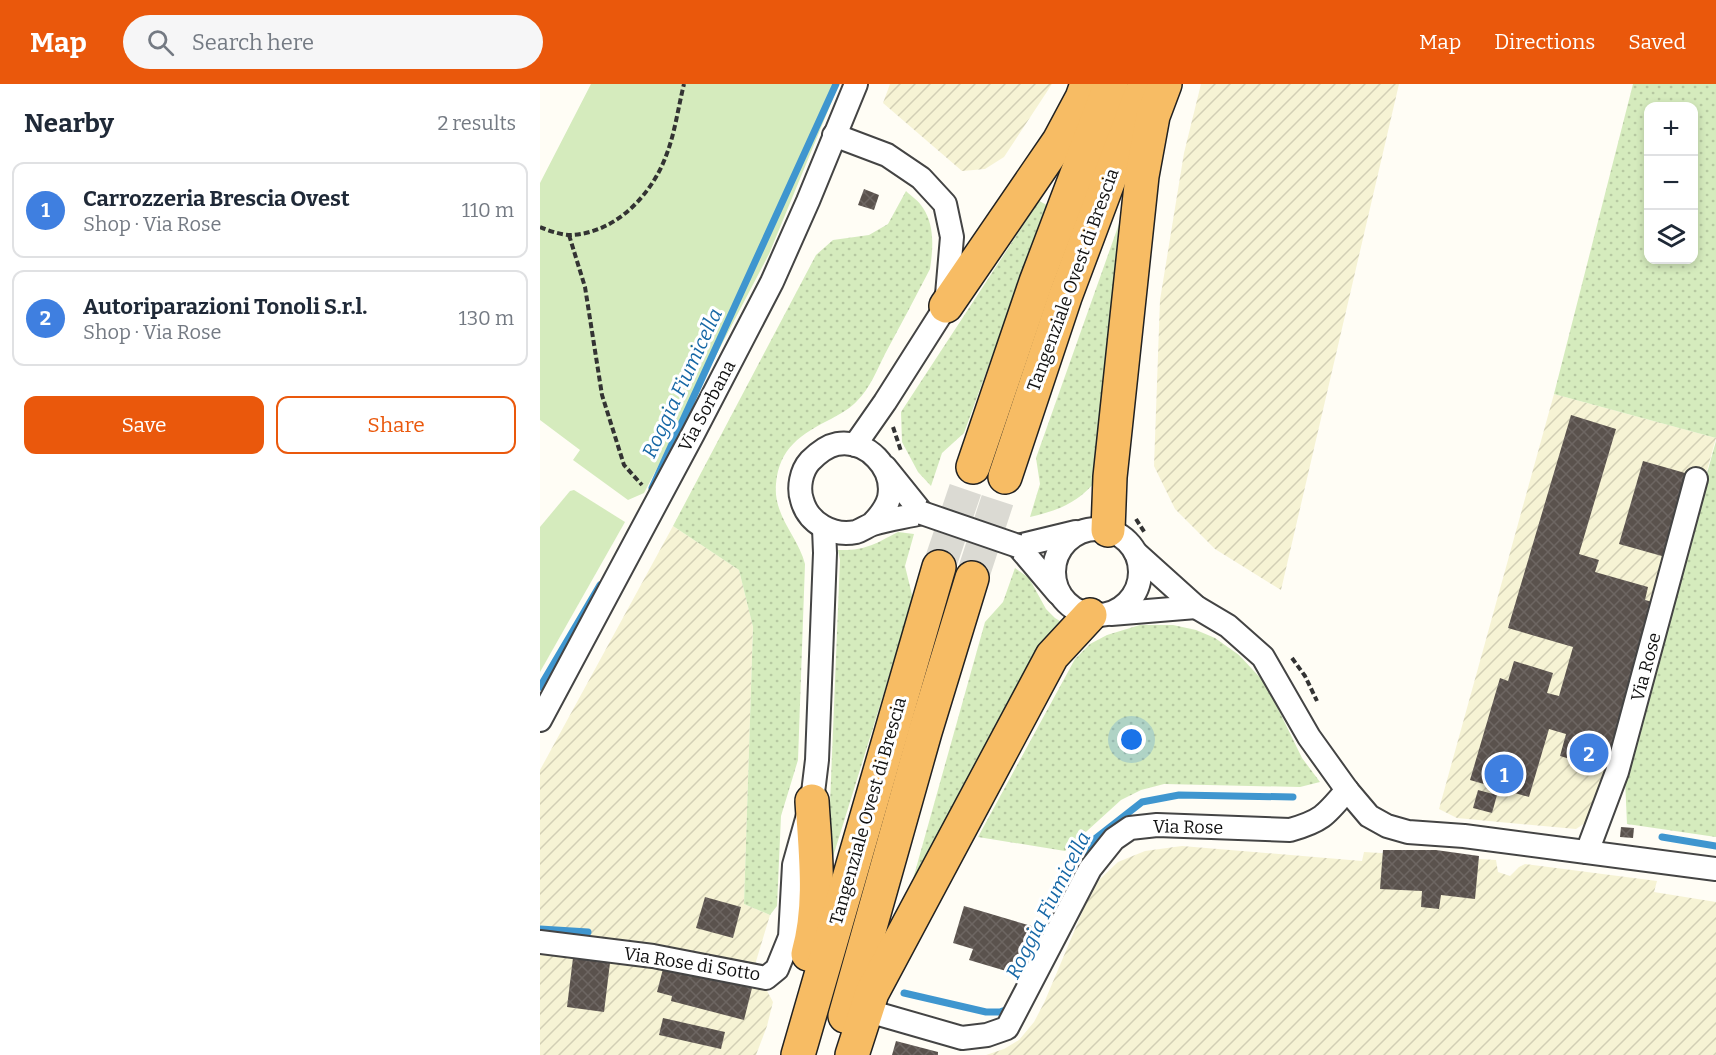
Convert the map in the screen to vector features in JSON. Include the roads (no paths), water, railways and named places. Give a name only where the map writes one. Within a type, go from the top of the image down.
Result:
[{"type":"highway","points":[[946,306],[1059,141],[1087,84]]},
{"type":"highway","name":"Tangenziale Ovest di Brescia","points":[[973,467],[1036,282],[1112,84]]},
{"type":"highway","name":"Tangenziale Ovest di Brescia","points":[[1005,477],[1065,297],[1144,84]]},
{"type":"highway","points":[[1098,530],[1110,477],[1142,176],[1153,116],[1165,84]]},
{"type":"highway","name":"Tangenziale Ovest di Brescia","points":[[798,1055],[939,567]]},
{"type":"highway","name":"Tangenziale Ovest di Brescia","points":[[833,1055],[925,732],[972,578]]},
{"type":"highway","points":[[852,1055],[872,993],[1052,656],[1099,615]]},
{"type":"highway","points":[[780,1055],[814,933],[817,898],[812,801]]},
{"type":"street","name":"Via Sorbana","points":[[540,720],[772,282],[856,84]]},
{"type":"street","points":[[834,135],[887,155],[921,178],[945,204],[952,237],[946,306],[855,445]]},
{"type":"street","points":[[922,513],[894,463],[855,445],[836,444],[819,452],[807,465],[800,482],[802,500],[810,517],[824,528],[840,533],[857,532],[872,524],[922,513],[1018,546],[1098,530],[1125,538],[1136,553],[1196,608],[1228,626],[1263,657],[1309,737],[1347,790],[1369,816],[1387,826],[1408,832],[1464,836],[1716,868]]},
{"type":"street","points":[[872,524],[882,513],[889,498],[889,483],[894,463]]},
{"type":"street","name":"Via Rose","points":[[1587,852],[1617,772],[1696,479]]},
{"type":"street","name":"Via Rose di Sotto","points":[[540,942],[652,957],[766,978],[777,969],[790,937],[794,865],[812,801],[817,760],[824,528]]},
{"type":"street","points":[[1059,594],[1054,578],[1054,563],[1061,548],[1072,537],[1098,530]]},
{"type":"street","points":[[1018,546],[1072,608],[1099,615],[1196,608]]},
{"type":"street","points":[[1099,615],[1123,608],[1134,597],[1140,583],[1140,567],[1136,553]]},
{"type":"street","name":"Via Rose","points":[[882,1015],[962,1038],[987,1035],[1006,1028],[1090,869],[1114,839],[1130,828],[1157,825],[1290,830],[1311,824],[1327,814],[1347,790]]},
{"type":"waterway","name":"Roggia Fiumicella","points":[[652,488],[836,84]]},
{"type":"waterway","name":"Roggia Fiumicella","points":[[540,687],[600,585]]},
{"type":"waterway","name":"Roggia Fiumicella","points":[[1087,857],[1096,838],[1142,802],[1179,795],[1293,797]]},
{"type":"waterway","name":"Roggia Fiumicella","points":[[1662,837],[1716,846]]},
{"type":"waterway","name":"Roggia Fiumicella","points":[[540,929],[588,932]]},
{"type":"waterway","name":"Roggia Fiumicella","points":[[904,993],[986,1012],[1000,1012],[1011,1008]]},
{"type":"tunnel","points":[[939,567],[973,467]]},
{"type":"tunnel","points":[[972,578],[1005,477]]},
{"type":"place","name":"Autoriparazioni Tonoli S.r.l.","points":[[1589,753]]},
{"type":"place","name":"Carrozzeria Brescia Ovest","points":[[1504,774]]}]
